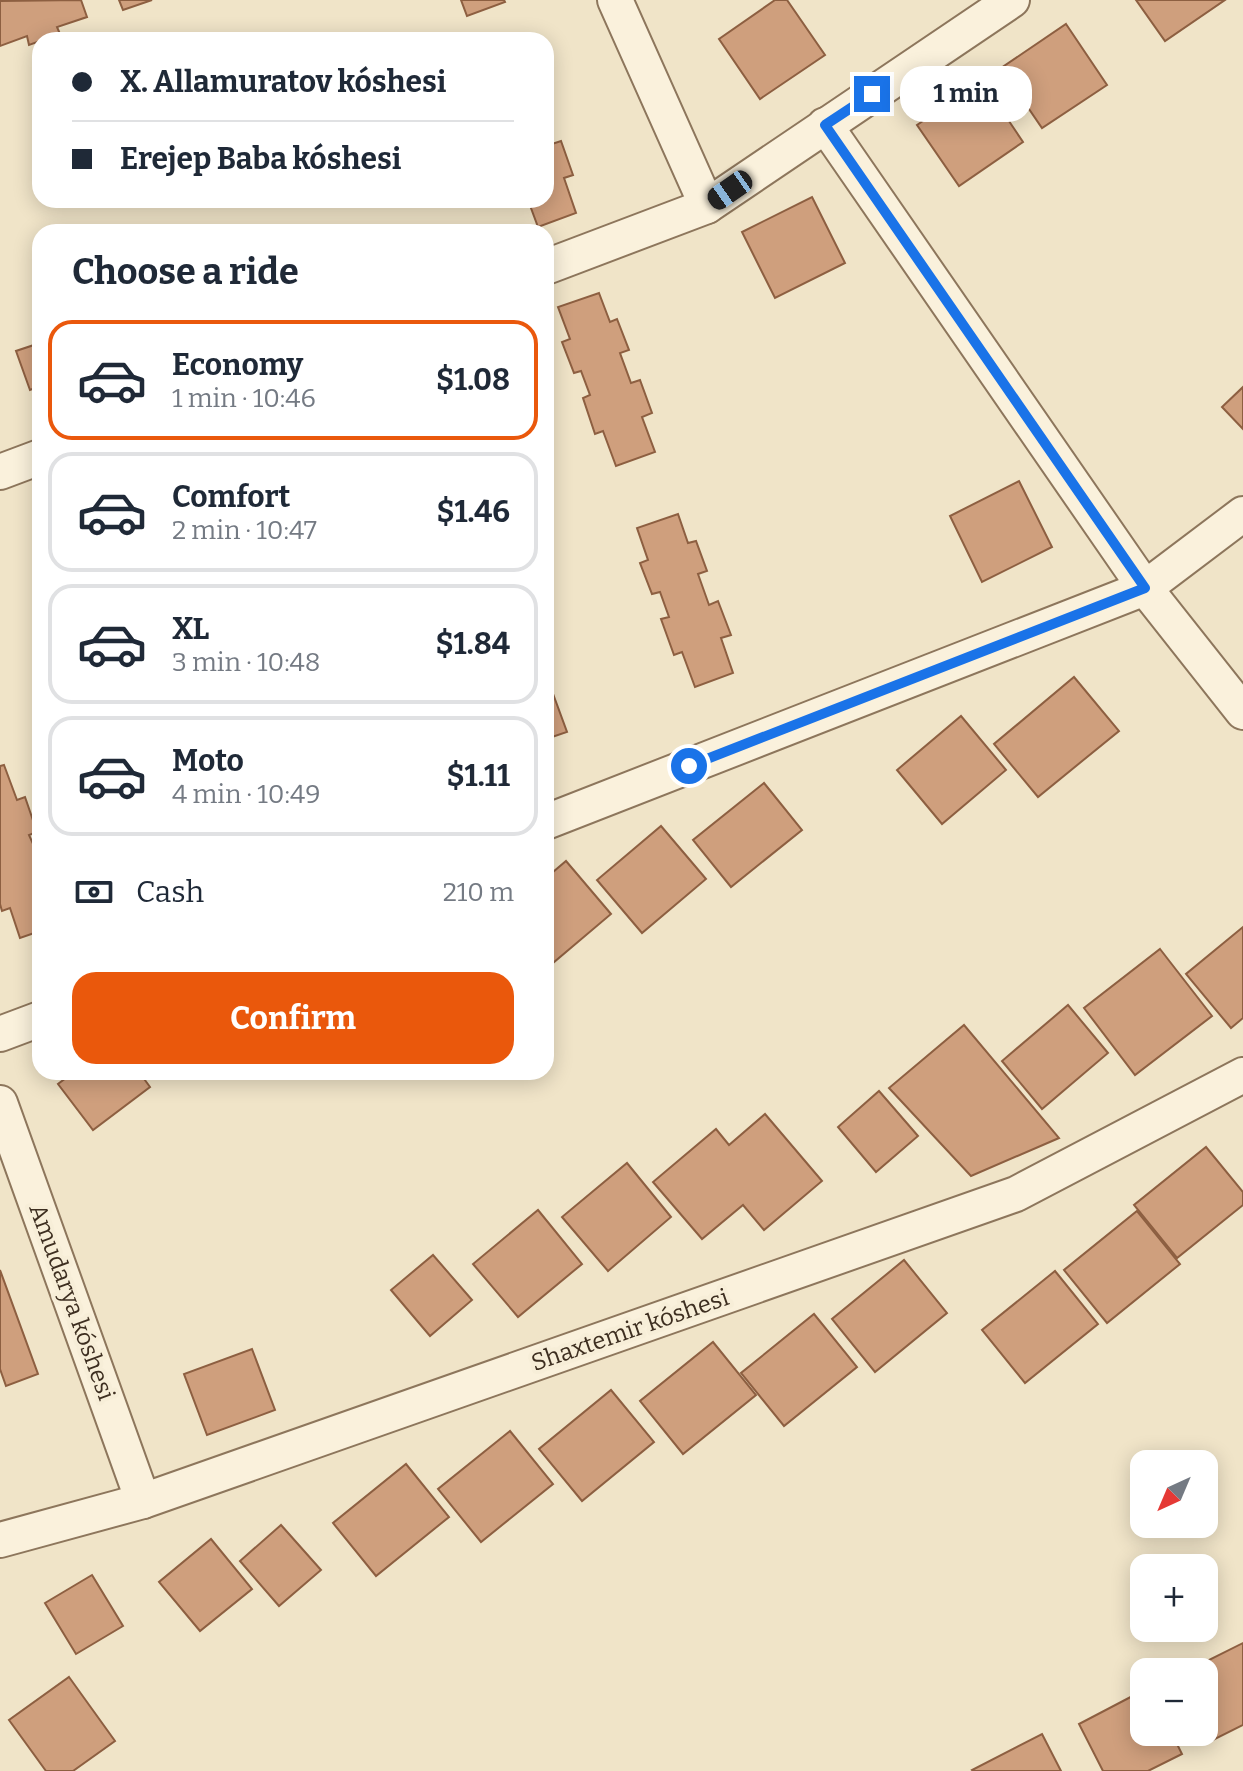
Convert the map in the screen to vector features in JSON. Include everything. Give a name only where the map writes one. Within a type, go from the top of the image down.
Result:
[{"type":"street","points":[[615,0],[707,206]]},
{"type":"street","points":[[554,264],[707,206],[1012,0]]},
{"type":"street","points":[[825,125],[1145,588],[1243,712]]},
{"type":"street","points":[[0,472],[32,460]]},
{"type":"street","points":[[554,819],[1145,588],[1243,514]]},
{"type":"street","points":[[0,1034],[32,1022]]},
{"type":"street","name":"Shaxtemir kóshesi","points":[[0,1540],[143,1501],[1016,1194],[1243,1075]]},
{"type":"street","name":"Amudarya kóshesi","points":[[0,1103],[143,1501]]},
{"type":"building","points":[[81,0],[87,17],[57,27],[59,32],[32,32],[32,44],[29,45],[27,36],[0,46],[0,1]]},
{"type":"building","points":[[119,0],[152,0],[123,10]]},
{"type":"building","points":[[461,0],[504,0],[505,2],[467,16]]},
{"type":"building","points":[[775,0],[787,0],[825,55],[760,99],[719,39]]},
{"type":"building","points":[[1136,0],[1225,0],[1165,41]]},
{"type":"building","points":[[1066,24],[1107,85],[1042,128],[1001,68]]},
{"type":"building","points":[[982,81],[1023,142],[959,186],[917,125]]},
{"type":"building","points":[[561,141],[573,175],[564,178],[576,213],[546,224],[537,224],[531,208],[554,208],[554,143]]},
{"type":"building","points":[[812,197],[845,263],[775,298],[742,232]]},
{"type":"building","points":[[599,293],[610,322],[617,319],[629,350],[620,353],[631,383],[640,380],[652,413],[642,417],[655,452],[616,466],[603,431],[595,434],[583,398],[590,395],[581,371],[574,373],[562,342],[570,339],[558,307]]},
{"type":"building","points":[[32,346],[30,390],[16,351]]},
{"type":"building","points":[[1243,387],[1243,429],[1222,407]]},
{"type":"building","points":[[1019,481],[1052,547],[982,582],[950,516]]},
{"type":"building","points":[[678,514],[688,543],[696,541],[707,571],[698,574],[709,605],[718,601],[731,635],[721,638],[733,673],[695,687],[682,652],[674,655],[661,619],[669,617],[660,592],[652,594],[640,563],[648,560],[637,528]]},
{"type":"building","points":[[1074,677],[1119,731],[1038,797],[994,744]]},
{"type":"building","points":[[554,696],[567,732],[554,736]]},
{"type":"building","points":[[961,716],[1006,770],[942,824],[897,770]]},
{"type":"building","points":[[4,765],[17,800],[25,797],[32,817],[32,834],[29,835],[32,842],[32,934],[20,938],[10,908],[2,911],[0,904],[0,766]]},
{"type":"building","points":[[764,783],[802,830],[731,887],[693,840]]},
{"type":"building","points":[[661,826],[706,879],[642,933],[597,880]]},
{"type":"building","points":[[566,861],[611,914],[554,962],[554,871]]},
{"type":"building","points":[[1243,927],[1243,1018],[1231,1028],[1186,974]]},
{"type":"building","points":[[1160,949],[1212,1016],[1135,1075],[1084,1008]]},
{"type":"building","points":[[1068,1005],[1108,1053],[1042,1109],[1002,1061]]},
{"type":"building","points":[[964,1025],[1059,1138],[971,1176],[889,1088]]},
{"type":"building","points":[[63,1080],[145,1080],[150,1087],[93,1130],[58,1084]]},
{"type":"building","points":[[879,1091],[918,1136],[876,1172],[838,1127]]},
{"type":"building","points":[[765,1114],[822,1181],[764,1230],[743,1205],[702,1239],[653,1182],[716,1129],[729,1145]]},
{"type":"building","points":[[1206,1147],[1243,1192],[1243,1205],[1177,1258],[1134,1205]]},
{"type":"building","points":[[627,1163],[671,1217],[608,1271],[562,1217]]},
{"type":"building","points":[[538,1210],[582,1264],[518,1317],[473,1264]]},
{"type":"building","points":[[1137,1211],[1180,1264],[1107,1323],[1064,1270]]},
{"type":"building","points":[[433,1255],[472,1300],[430,1336],[391,1290]]},
{"type":"building","points":[[904,1260],[947,1313],[875,1372],[832,1319]]},
{"type":"building","points":[[0,1270],[38,1374],[6,1386],[0,1369]]},
{"type":"building","points":[[1055,1271],[1098,1324],[1025,1383],[982,1330]]},
{"type":"building","points":[[814,1314],[857,1367],[784,1426],[741,1373]]},
{"type":"building","points":[[713,1342],[756,1395],[683,1454],[640,1401]]},
{"type":"building","points":[[252,1349],[275,1410],[207,1435],[184,1374]]},
{"type":"building","points":[[611,1390],[654,1442],[582,1501],[539,1449]]},
{"type":"building","points":[[510,1431],[553,1484],[481,1542],[438,1489]]},
{"type":"building","points":[[406,1464],[449,1517],[376,1576],[333,1523]]},
{"type":"building","points":[[281,1525],[321,1570],[279,1606],[240,1561]]},
{"type":"building","points":[[211,1539],[252,1589],[200,1631],[159,1582]]},
{"type":"building","points":[[92,1575],[123,1626],[76,1654],[45,1603]]},
{"type":"building","points":[[1243,1643],[1243,1725],[1218,1738],[1218,1658],[1213,1658]]},
{"type":"building","points":[[69,1677],[115,1741],[73,1771],[46,1771],[9,1720]]},
{"type":"building","points":[[1130,1697],[1130,1746],[1178,1746],[1182,1754],[1148,1771],[1103,1771],[1079,1724]]},
{"type":"building","points":[[1042,1734],[1061,1771],[972,1770]]},
{"type":"route","points":[[689,766],[1145,588],[825,125],[872,94]]}]
